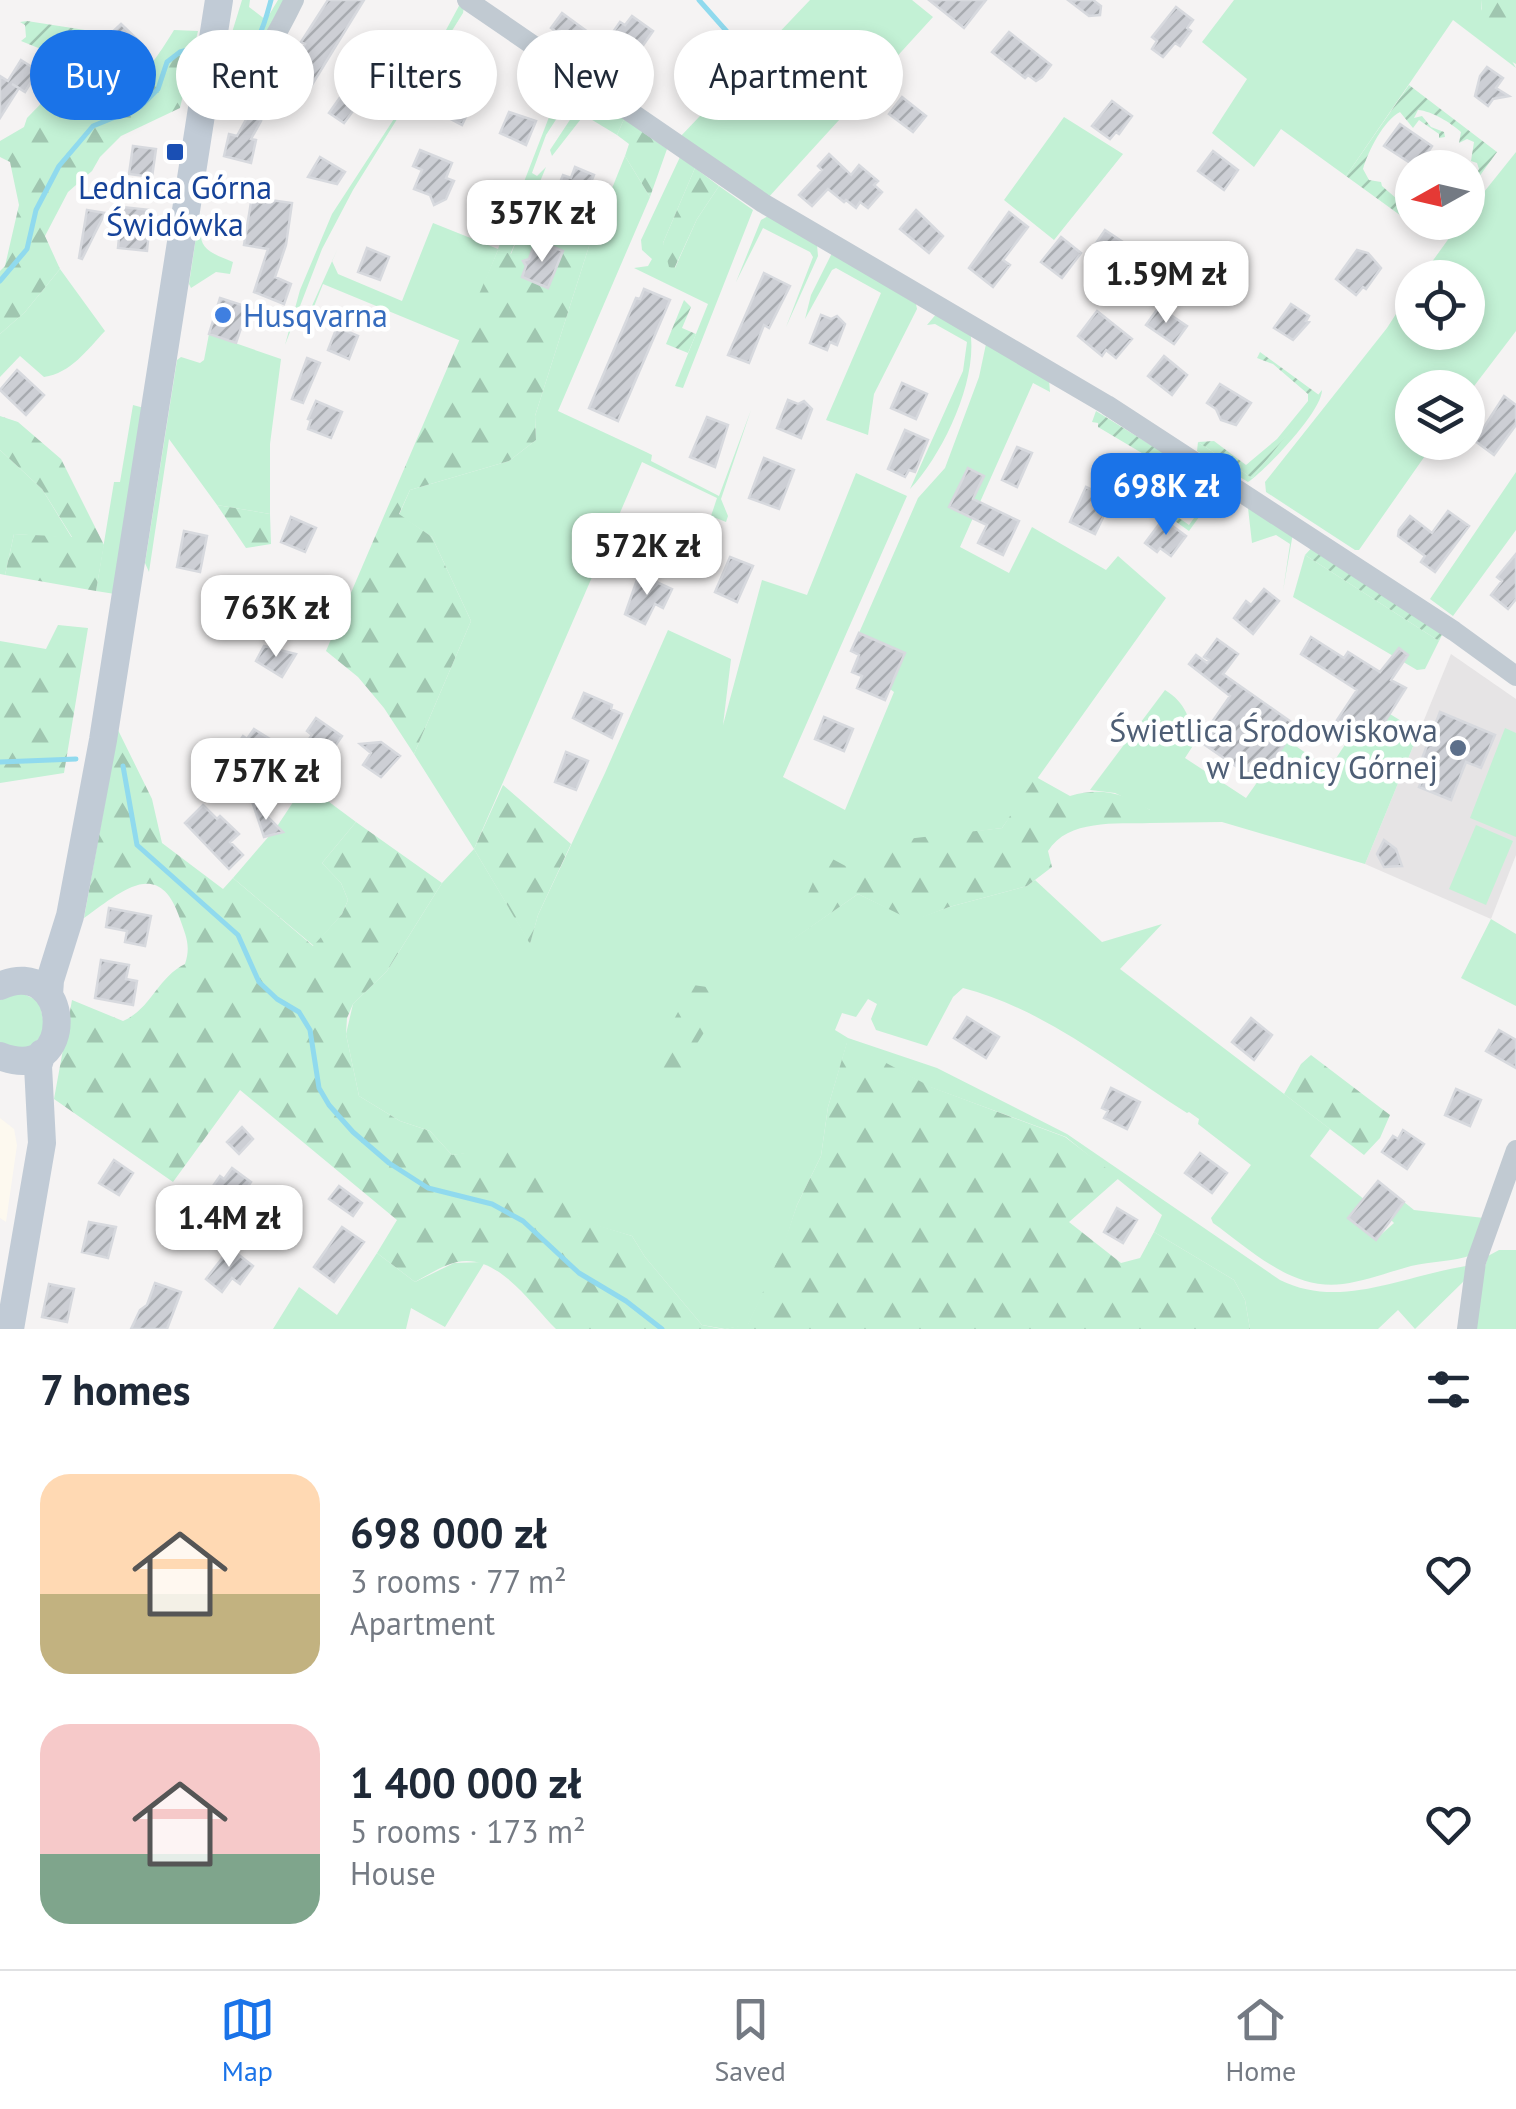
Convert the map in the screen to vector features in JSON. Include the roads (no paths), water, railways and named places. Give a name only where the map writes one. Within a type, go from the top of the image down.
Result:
[{"type":"main road","points":[[215,30],[220,0]]},
{"type":"main road","points":[[49,995],[70,916],[112,685],[201,120]]},
{"type":"main road","points":[[9,983],[39,954],[76,880]]},
{"type":"main road","points":[[9,983],[35,984],[49,995],[56,1006],[57,1032],[38,1066],[42,1143],[10,1329]]},
{"type":"main road","points":[[3,1058],[25,1060],[42,1054]]},
{"type":"main road","points":[[3,1058],[15,1074],[29,1126],[29,1207]]},
{"type":"street","points":[[277,30],[294,0]]},
{"type":"street","points":[[466,0],[763,203],[1107,405],[1438,620],[1516,676]]},
{"type":"street","points":[[1468,1329],[1476,1262],[1516,1150]]},
{"type":"waterway","points":[[262,30],[271,0]]},
{"type":"waterway","points":[[699,0],[726,30]]},
{"type":"waterway","points":[[0,281],[27,249],[36,210],[59,166],[93,126],[140,107],[158,89],[167,62],[176,55]]},
{"type":"waterway","points":[[0,762],[76,759]]},
{"type":"waterway","points":[[123,766],[137,845],[238,935],[259,982],[299,1012],[310,1030],[319,1088],[353,1132],[389,1163],[428,1188],[492,1204],[523,1221],[579,1273],[626,1301],[662,1329]]},
{"type":"place","name":"Lednica Górna Świdówka","points":[[175,152]]},
{"type":"place","name":"Husqvarna","points":[[223,315]]},
{"type":"place","name":"Świetlica Środowiskowa w Lednicy Górnej","points":[[1458,748]]}]
